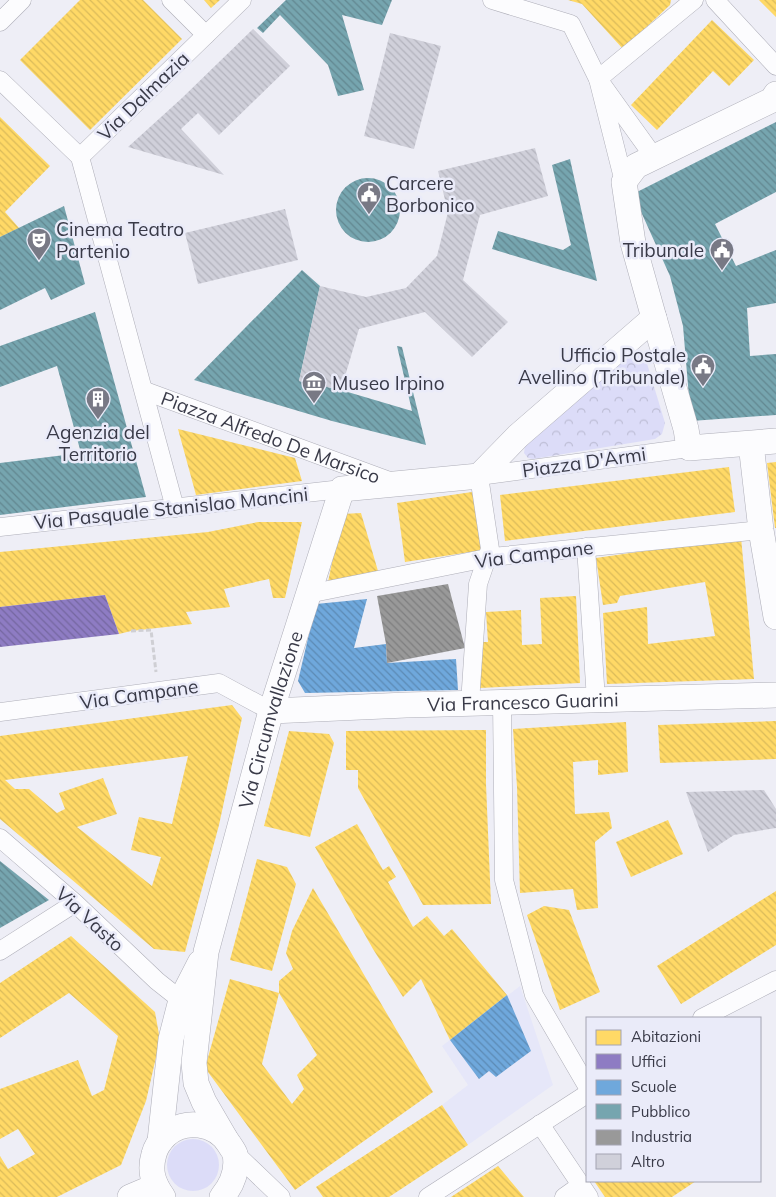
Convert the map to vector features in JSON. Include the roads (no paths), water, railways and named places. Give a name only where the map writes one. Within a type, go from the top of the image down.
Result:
[{"type":"street","points":[[0,22],[22,0]]},
{"type":"street","points":[[171,0],[206,34]]},
{"type":"street","name":"Via Dalmazia","points":[[80,157],[242,0]]},
{"type":"street","points":[[492,0],[572,24],[598,79],[654,157]]},
{"type":"street","points":[[598,79],[694,0]]},
{"type":"street","points":[[715,0],[776,66]]},
{"type":"street","points":[[598,79],[624,182],[633,243],[686,429],[689,448],[776,441]]},
{"type":"street","points":[[0,80],[80,157],[145,391],[175,508]]},
{"type":"street","points":[[624,182],[636,166],[774,97]]},
{"type":"street","points":[[470,703],[478,584],[490,549],[479,476],[518,436],[654,318]]},
{"type":"street","name":"Piazza Alfredo De Marsico","points":[[145,391],[397,484]]},
{"type":"street","points":[[751,444],[767,542],[776,617]]},
{"type":"street","name":"Piazza D'Armi","points":[[479,476],[689,448]]},
{"type":"street","name":"Piazza Alfredo De Marsico","points":[[342,489],[479,476]]},
{"type":"street","name":"Via Pasquale Stanislao Mancini","points":[[0,527],[342,489]]},
{"type":"street","name":"Via Circumvallazione","points":[[230,1146],[204,1102],[196,1083],[194,1063],[206,952],[271,711],[342,489]]},
{"type":"street","name":"Via Campane","points":[[308,594],[492,557],[586,547],[767,542]]},
{"type":"street","points":[[586,547],[596,700]]},
{"type":"street","name":"Via Campane","points":[[0,712],[219,683],[271,711]]},
{"type":"street","name":"Via Francesco Guarini","points":[[271,711],[470,703],[776,695]]},
{"type":"street","points":[[502,702],[504,880],[534,995],[586,1084]]},
{"type":"street","name":"Via Vasto","points":[[0,838],[75,903],[157,981],[180,1000]]},
{"type":"street","points":[[0,951],[75,903]]},
{"type":"street","name":"Via Circumvallazione","points":[[157,1193],[151,1172],[151,1164],[155,1149],[160,1141],[171,1039],[180,1000],[206,952]]},
{"type":"street","points":[[704,1017],[776,980]]},
{"type":"street","points":[[428,1197],[586,1095]]},
{"type":"street","points":[[540,1124],[585,1191],[564,1197]]},
{"type":"street","points":[[160,1141],[171,1131],[185,1125],[202,1125],[214,1129],[281,1197]]},
{"type":"street","points":[[222,1197],[230,1187],[236,1170],[230,1146]]},
{"type":"street","points":[[130,1197],[157,1193]]},
{"type":"place","name":"Carcere Borbonico","points":[[369,215]]},
{"type":"place","name":"Cinema Teatro Partenio","points":[[39,261]]},
{"type":"place","name":"Tribunale","points":[[722,271]]},
{"type":"place","name":"Ufficio Postale Avellino (Tribunale)","points":[[703,387]]},
{"type":"place","name":"Museo Irpino","points":[[314,404]]},
{"type":"place","name":"Agenzia del Territorio","points":[[98,420]]}]
